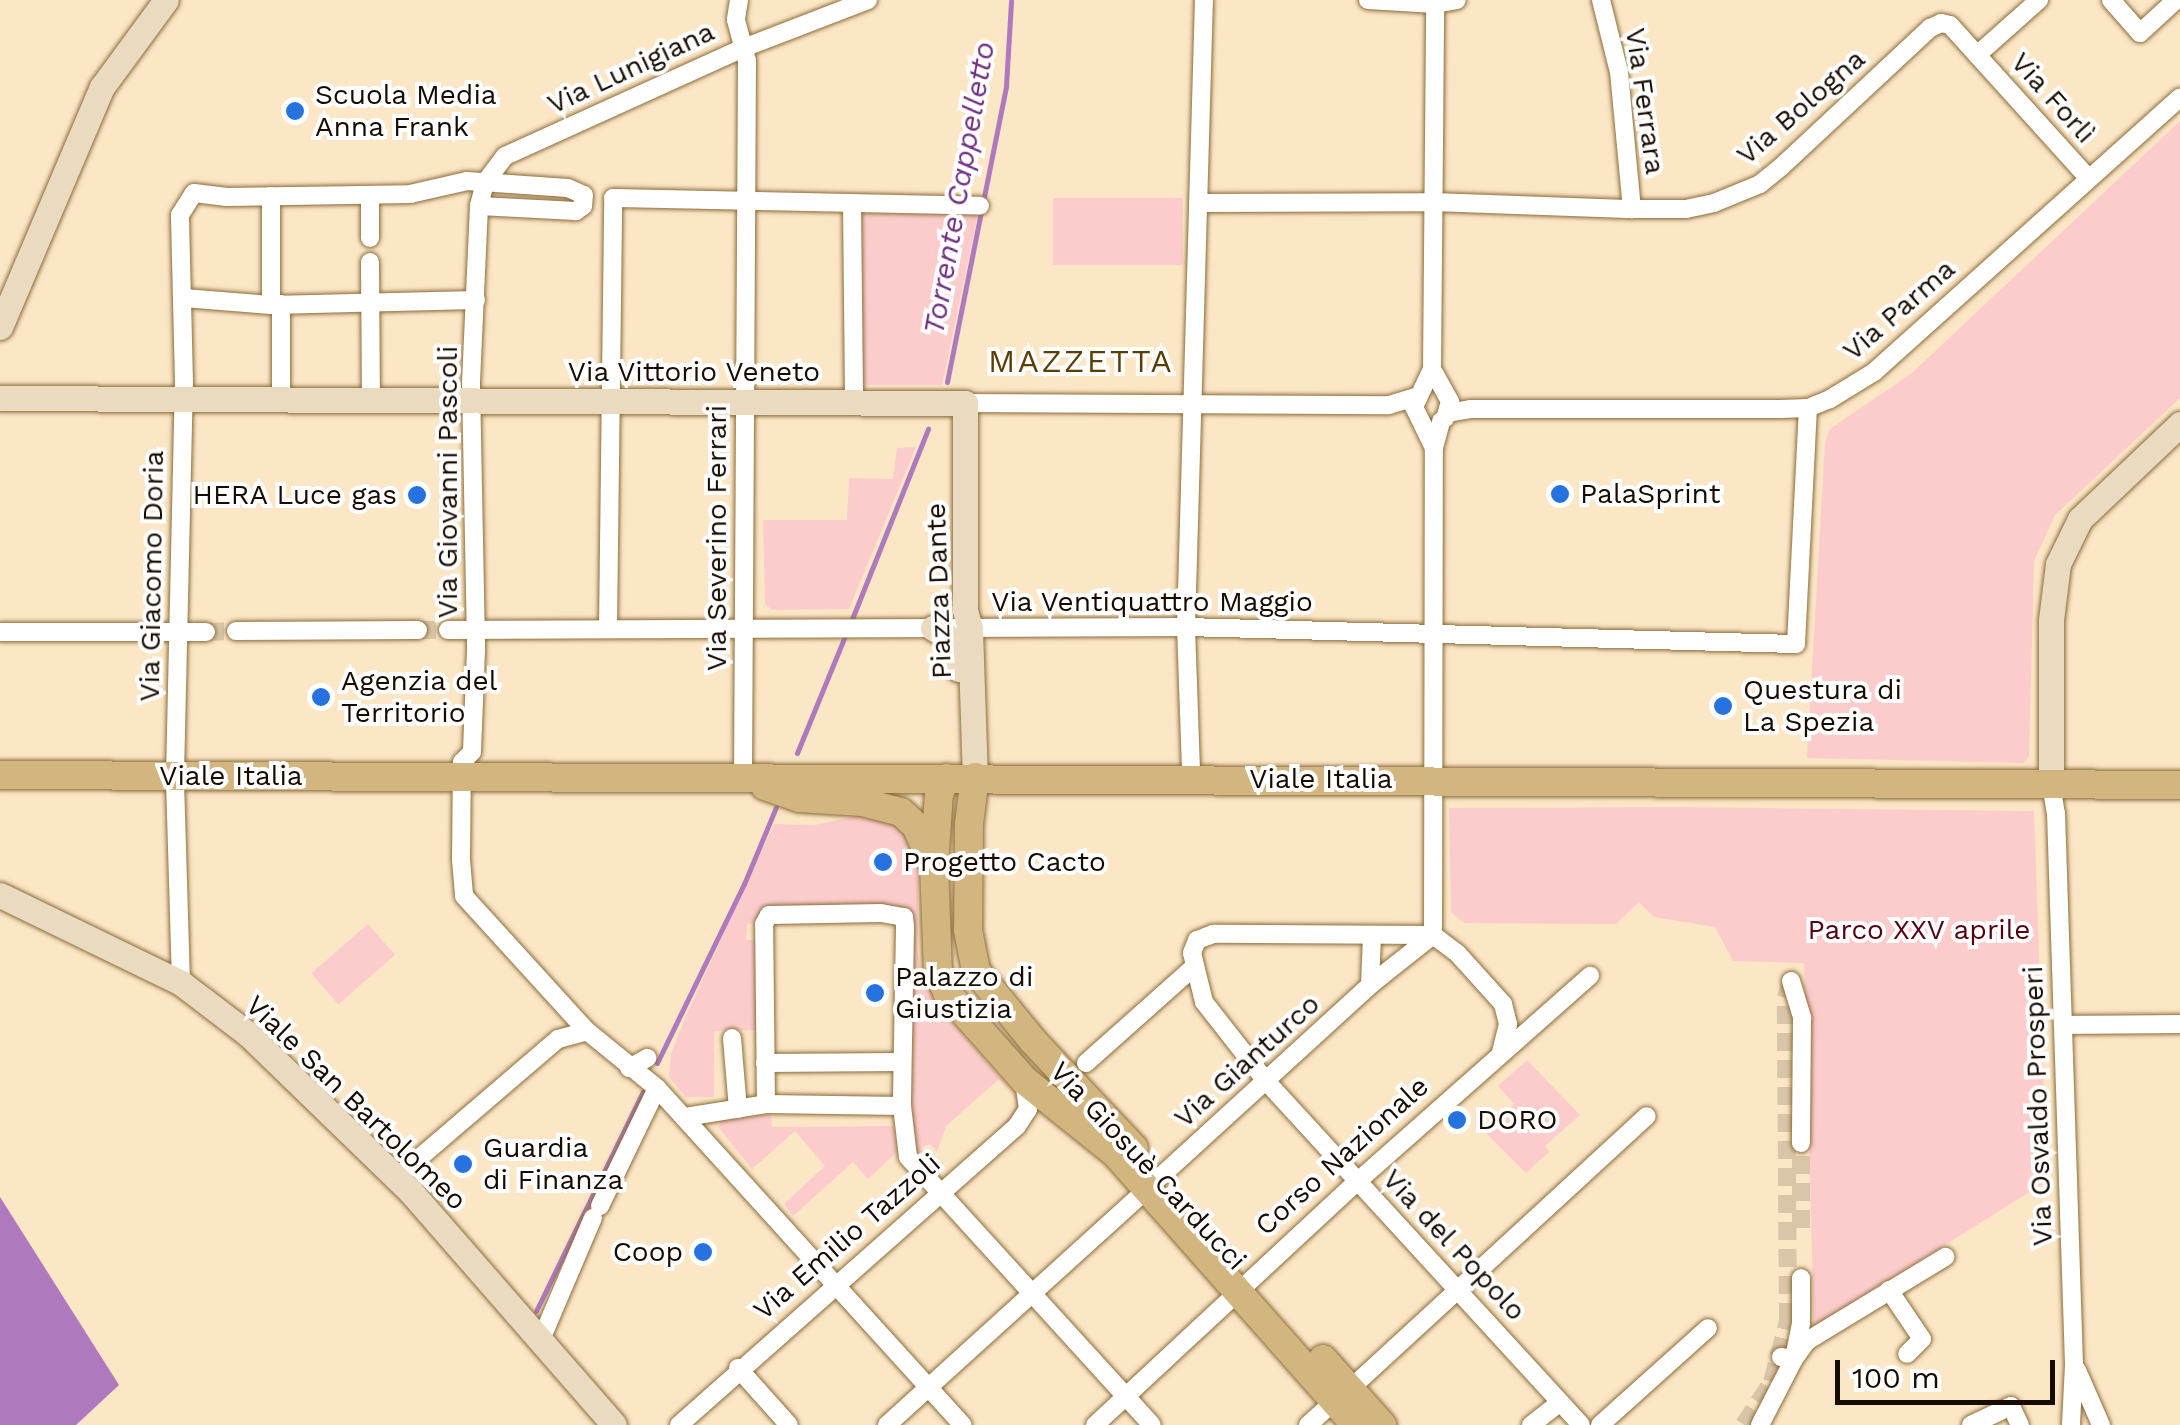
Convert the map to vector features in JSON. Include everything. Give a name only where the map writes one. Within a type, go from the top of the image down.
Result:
[{"type":"main road","name":"Viale Italia","points":[[0,775],[2180,785]]},
{"type":"main road","name":"Via Giosuè Carducci","points":[[1154,1183],[1024,1080],[948,994],[938,971],[934,864],[939,794],[960,777],[969,824],[968,930],[976,971],[1154,1183],[1342,1395],[1382,1425]]},
{"type":"main road","points":[[969,824],[1023,778]]},
{"type":"main road","name":"Via Giosuè Carducci","points":[[750,779],[771,791],[799,798],[862,802],[901,812],[916,826],[934,864]]},
{"type":"main road","name":"Via Giosuè Carducci","points":[[1342,1395],[1356,1425]]},
{"type":"street","points":[[0,327],[102,86],[166,0]]},
{"type":"street","points":[[134,39],[189,0]]},
{"type":"street","name":"Via Severino Ferrari","points":[[738,0],[740,49],[747,61],[743,402],[750,779]]},
{"type":"street","name":"Via Lunigiana","points":[[484,183],[506,156],[740,49],[868,0]]},
{"type":"street","points":[[1191,770],[1186,627],[1204,0]]},
{"type":"street","points":[[1368,0],[1435,4],[1457,0]]},
{"type":"street","name":"Via Ferrara","points":[[1601,0],[1619,72],[1632,209]]},
{"type":"street","points":[[1977,55],[2038,0]]},
{"type":"street","points":[[2111,0],[2140,33],[2176,0]]},
{"type":"street","points":[[1432,935],[1435,4]]},
{"type":"street","name":"Via Bologna","points":[[1198,203],[1432,202],[1632,209],[1686,209],[1714,204],[1760,184],[1941,23],[1950,24],[1977,55]]},
{"type":"street","name":"Via Forlì","points":[[1977,55],[2089,179]]},
{"type":"street","name":"Via Parma","points":[[1432,405],[1808,408],[1849,390],[1874,372],[2180,97]]},
{"type":"street","points":[[281,401],[271,196],[410,194],[468,181],[580,190],[584,204],[576,211],[480,206]]},
{"type":"street","name":"Via Giovanni Pascoli","points":[[462,778],[462,762],[472,752],[477,630],[472,401],[484,183]]},
{"type":"street","name":"Via Giacomo Doria","points":[[181,984],[175,776],[184,298],[180,216],[194,193],[271,196]]},
{"type":"street","points":[[370,195],[370,238]]},
{"type":"street","points":[[608,628],[613,198],[980,206]]},
{"type":"street","points":[[852,204],[854,402]]},
{"type":"street","points":[[370,262],[371,401]]},
{"type":"street","points":[[184,298],[276,304],[476,300]]},
{"type":"street","name":"Via Vittorio Veneto","points":[[0,398],[1432,405]]},
{"type":"street","name":"Piazza Dante","points":[[960,777],[970,629],[965,610],[966,404]]},
{"type":"street","name":"Via Ventiquattro Maggio","points":[[448,630],[1186,627],[1796,644],[1808,408]]},
{"type":"street","points":[[2051,783],[2051,620],[2058,564],[2080,519],[2180,424]]},
{"type":"street","name":"Piazza Dante","points":[[933,628],[952,637],[958,650],[960,777]]},
{"type":"street","points":[[244,631],[418,630]]},
{"type":"street","points":[[0,632],[206,632]]},
{"type":"street","points":[[462,778],[464,896],[587,1031],[658,1088],[963,1425]]},
{"type":"street","name":"Via Osvaldo Prosperi","points":[[2051,783],[2056,813],[2074,1420]]},
{"type":"street","name":"Viale San Bartolomeo","points":[[0,895],[181,984],[248,1034],[396,1177],[614,1425]]},
{"type":"street","points":[[766,1104],[764,924],[769,914],[904,917],[902,1106],[908,1157],[1152,1425]]},
{"type":"street","points":[[1086,1062],[1193,959],[1198,940],[1213,934],[1432,935],[1458,954],[1503,1004],[1508,1024],[1501,1052]]},
{"type":"street","points":[[1370,984],[1372,934]]},
{"type":"street","name":"Via Gianturco","points":[[887,1425],[1370,984],[1432,935]]},
{"type":"street","name":"Via del Popolo","points":[[1193,959],[1204,1002],[1266,1082],[1581,1425]]},
{"type":"street","name":"Corso Nazionale","points":[[1095,1425],[1501,1052],[1590,976]]},
{"type":"street","points":[[1791,981],[1802,1018],[1802,1144]]},
{"type":"street","points":[[2063,1025],[2180,1024]]},
{"type":"street","points":[[396,1177],[558,1039],[587,1031]]},
{"type":"street","points":[[732,1038],[738,1108]]},
{"type":"street","points":[[629,1068],[647,1058]]},
{"type":"street","points":[[765,1063],[902,1062]]},
{"type":"street","name":"Via Emilio Tazzoli","points":[[679,1425],[738,1368],[1024,1118],[1024,1080]]},
{"type":"street","points":[[540,1342],[597,1212],[658,1088]]},
{"type":"street","points":[[685,1118],[766,1104],[902,1106]]},
{"type":"street","points":[[1308,1425],[1648,1116]]},
{"type":"street","points":[[1787,1358],[1807,1340],[1946,1257]]},
{"type":"street","points":[[1760,1425],[1801,1324],[1801,1278]]},
{"type":"street","points":[[1889,1290],[1922,1339],[1908,1354]]},
{"type":"street","points":[[1600,1425],[1708,1328]]},
{"type":"street","points":[[2074,1365],[2101,1425]]},
{"type":"street","points":[[738,1368],[789,1425]]},
{"type":"street","points":[[1531,1425],[1560,1402]]},
{"type":"street","points":[[1971,1425],[2011,1406],[2020,1425]]},
{"type":"green space","points":[[2180,121],[2180,398],[2055,515],[2034,561],[2029,757],[2023,763],[1807,758],[1825,442],[1830,429],[1912,373]]},
{"type":"green space","points":[[1053,198],[1183,198],[1183,265],[1053,265]]},
{"type":"green space","points":[[861,214],[978,214],[942,385],[859,385]]},
{"type":"green space","points":[[916,447],[849,609],[772,610],[765,604],[763,520],[847,520],[849,478],[893,479],[897,448]]},
{"type":"green space","name":"Parco XXV aprile","points":[[1449,808],[2034,811],[2047,1181],[1814,1327],[1804,963],[1733,961],[1715,927],[1654,917],[1639,902],[1616,924],[1464,923],[1451,912]]},
{"type":"green space","points":[[869,813],[894,818],[911,834],[919,856],[917,950],[922,975],[945,1014],[1013,1093],[999,1079],[946,1126],[937,1152],[930,1144],[922,1147],[925,1157],[913,1147],[911,964],[895,908],[747,924],[746,940],[757,940],[757,1030],[714,1031],[714,1097],[686,1097],[669,1077],[671,1054],[686,1016],[774,824],[815,825]]},
{"type":"green space","points":[[368,924],[395,955],[338,1004],[311,973]]},
{"type":"green space","points":[[1527,1060],[1580,1115],[1545,1146],[1549,1152],[1526,1173],[1484,1131],[1514,1104],[1498,1086]]},
{"type":"green space","points":[[1013,1093],[1019,1100],[1019,1109],[1002,1132],[999,1129],[1017,1106]]},
{"type":"green space","points":[[733,1115],[771,1115],[772,1127],[894,1126],[897,1152],[868,1179],[853,1162],[793,1216],[784,1204],[825,1166],[795,1131],[752,1169],[719,1128],[720,1120]]},
{"type":"shaded area","points":[[0,1197],[119,1385],[76,1425],[0,1425]]},
{"type":"waterway","name":"Torrente Cappelletto","points":[[947,382],[1006,86],[1011,1]]},
{"type":"waterway","name":"Torrente Cappelletto","points":[[852,619],[928,429]]},
{"type":"waterway","name":"Torrente Cappelletto","points":[[797,753],[845,636]]},
{"type":"waterway","name":"Torrente Cappelletto","points":[[657,1063],[744,884],[776,807]]},
{"type":"waterway","name":"Torrente Cappelletto","points":[[536,1311],[643,1092]]},
{"type":"tunnel","points":[[418,630],[448,630]]},
{"type":"tunnel","points":[[206,632],[236,631]]},
{"type":"tunnel","points":[[1744,1425],[1772,1382],[1788,1321],[1786,998],[1791,981],[1787,981]]},
{"type":"tunnel","points":[[1801,1143],[1801,1228]]},
{"type":"place","name":"Scuola Media Anna Frank","points":[[295,111]]},
{"type":"place","name":"PalaSprint","points":[[1560,494]]},
{"type":"place","name":"HERA Luce gas","points":[[417,495]]},
{"type":"place","name":"Agenzia del Territorio","points":[[321,697]]},
{"type":"place","name":"Questura di La Spezia","points":[[1723,706]]},
{"type":"place","name":"Progetto Cacto","points":[[883,862]]},
{"type":"place","name":"Palazzo di Giustizia","points":[[875,993]]},
{"type":"place","name":"DORO","points":[[1457,1120]]},
{"type":"place","name":"Guardia di Finanza","points":[[463,1164]]},
{"type":"place","name":"Coop","points":[[703,1252]]},
{"type":"district","name":"MAZZETTA","points":[[1081,361]]}]
